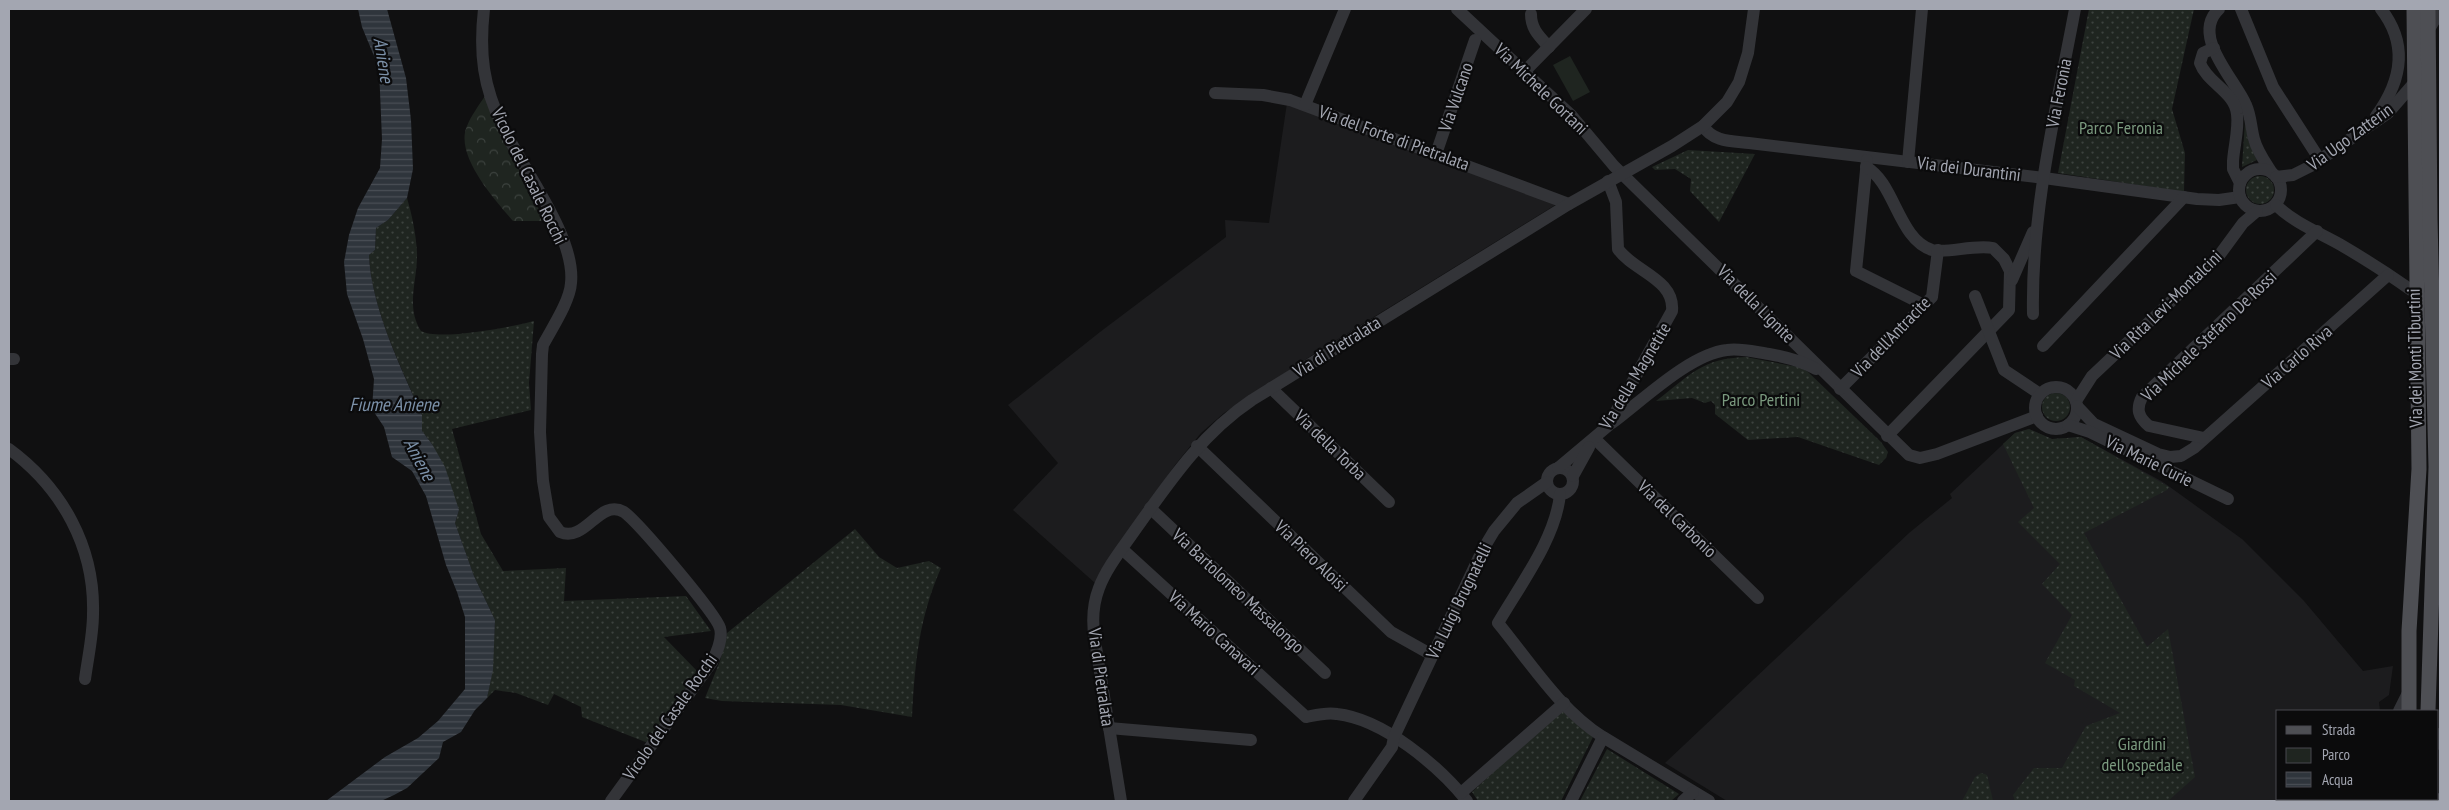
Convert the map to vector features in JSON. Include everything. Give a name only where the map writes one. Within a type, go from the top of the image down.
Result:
[{"type":"main road","name":"Via dei Monti Tiburtini","points":[[2414,9],[2422,82],[2436,308],[2436,499],[2428,710]]},
{"type":"main road","name":"Via dei Monti Tiburtini","points":[[2409,710],[2410,631],[2418,476],[2418,294],[2422,82],[2429,28],[2428,9]]},
{"type":"street","name":"Vicolo del Casale Rocchi","points":[[484,9],[480,42],[491,98],[509,140],[532,178],[560,234],[571,273],[569,294],[543,345],[542,354],[540,432],[548,517],[560,532],[570,534],[583,528],[608,510],[615,508],[624,512],[686,582],[715,619],[720,629],[720,643],[712,662],[611,801]]},
{"type":"street","points":[[1305,105],[1345,9]]},
{"type":"street","name":"Via Michele Gortani","points":[[1457,9],[1572,116],[1614,166],[1622,172]]},
{"type":"street","points":[[1524,72],[1586,9]]},
{"type":"street","name":"Via di Pietralata","points":[[1120,801],[1094,634],[1093,612],[1102,581],[1122,549],[1197,446],[1230,415],[1271,388],[1569,204],[1622,172],[1672,146],[1703,126],[1728,102],[1739,82],[1748,53],[1754,9]]},
{"type":"street","points":[[1908,162],[1922,9]]},
{"type":"street","name":"Via Feronia","points":[[2035,228],[2075,9]]},
{"type":"street","points":[[2220,9],[2213,15],[2210,25],[2210,34],[2214,48],[2224,70],[2245,102],[2255,142],[2274,175],[2281,192],[2276,205],[2264,211],[2257,211],[2248,207],[2240,197],[2240,183],[2244,176],[2253,171],[2261,170],[2274,175]]},
{"type":"street","points":[[2241,9],[2273,88],[2320,160]]},
{"type":"street","points":[[2368,126],[2389,99],[2396,82],[2399,64],[2396,38],[2390,22],[2381,9]]},
{"type":"street","points":[[2429,28],[2440,11]]},
{"type":"street","points":[[1531,14],[1531,24],[1535,32],[1549,47]]},
{"type":"street","name":"Via Vulcano","points":[[1436,154],[1475,40]]},
{"type":"street","points":[[2214,48],[2203,53],[2200,63],[2206,75],[2230,98],[2237,111],[2233,162],[2234,173],[2240,183]]},
{"type":"street","name":"Via Ugo Zatterin","points":[[2274,175],[2300,172],[2320,160],[2393,108],[2422,82]]},
{"type":"street","name":"Via del Forte di Pietralata","points":[[1215,93],[1270,96],[1305,105],[1569,204]]},
{"type":"street","name":"Via dei Durantini","points":[[1703,126],[1710,135],[1716,138],[1867,162],[1908,162],[2213,200],[2240,197]]},
{"type":"street","points":[[1867,162],[1877,174],[1916,239],[1928,248],[1938,250],[1965,247],[1993,248],[2007,264],[2012,281]]},
{"type":"street","points":[[1867,162],[1856,271],[1924,304]]},
{"type":"street","name":"Via della Lignite","points":[[1622,172],[1824,374],[1905,452],[1920,458],[1962,446],[2037,416]]},
{"type":"street","name":"Via della Magnetite","points":[[1558,468],[1608,426],[1667,323],[1672,306],[1667,292],[1656,279],[1618,249],[1616,202],[1608,181]]},
{"type":"street","points":[[2043,346],[2184,197]]},
{"type":"street","points":[[2276,205],[2294,219],[2388,275],[2436,308]]},
{"type":"street","name":"Via Rita Levi-Montalcini","points":[[2077,404],[2092,376],[2218,257],[2243,223],[2257,211]]},
{"type":"street","points":[[1887,436],[2009,310],[2012,281],[2026,244],[2035,228]]},
{"type":"street","points":[[2033,314],[2032,272],[2035,228]]},
{"type":"street","name":"Via Michele Stefano De Rossi","points":[[2204,438],[2150,426],[2142,420],[2138,412],[2138,406],[2142,397],[2317,232]]},
{"type":"street","name":"Via dell'Antracite","points":[[1840,389],[1932,297],[1938,250]]},
{"type":"street","name":"Via Carlo Riva","points":[[2077,404],[2094,424],[2158,454],[2170,457],[2181,456],[2204,438],[2388,275]]},
{"type":"street","points":[[1975,296],[2004,370],[2040,394]]},
{"type":"street","points":[[1791,359],[1800,356],[1801,349]]},
{"type":"street","points":[[1608,426],[1686,368],[1711,354],[1729,350],[1744,350],[1791,359],[1804,363],[1824,374]]},
{"type":"street","points":[[2060,387],[2070,392],[2077,404],[2076,416],[2068,425],[2052,428],[2043,424],[2037,416],[2036,405],[2040,394],[2049,388],[2060,387]]},
{"type":"street","name":"Via della Torba","points":[[1271,388],[1390,502]]},
{"type":"street","name":"Via Marie Curie","points":[[2068,425],[2090,432],[2228,499]]},
{"type":"street","name":"Via della Magnetite","points":[[1572,476],[1593,440]]},
{"type":"street","name":"Via del Carbonio","points":[[1593,440],[1758,598]]},
{"type":"street","name":"Via Piero Aloisi","points":[[1197,446],[1391,632],[1432,655]]},
{"type":"street","points":[[9,449],[40,475],[58,497],[70,516],[83,548],[92,586],[94,614],[84,678]]},
{"type":"street","points":[[1558,468],[1566,469],[1572,476],[1573,485],[1570,490],[1560,494],[1550,490],[1546,482],[1549,473],[1558,468]]},
{"type":"street","name":"Via Luigi Brugnatelli","points":[[1354,801],[1391,750],[1394,737],[1479,555],[1494,531],[1517,503],[1546,482]]},
{"type":"street","points":[[1560,494],[1558,512],[1553,524],[1498,623],[1564,703],[1586,725],[1708,801]]},
{"type":"street","name":"Via Bartolomeo Massalongo","points":[[1150,508],[1325,674]]},
{"type":"street","name":"Via Mario Canavari","points":[[1122,549],[1306,717],[1331,713],[1348,716],[1394,737]]},
{"type":"street","name":"Via dei Monti Tiburtini","points":[[2400,710],[2409,692]]},
{"type":"street","points":[[1394,737],[1431,765],[1464,797],[1564,703]]},
{"type":"street","points":[[1109,728],[1251,740]]},
{"type":"street","points":[[1571,801],[1603,737]]},
{"type":"street","points":[[1683,801],[1693,792]]},
{"type":"shaded area","points":[[1287,103],[1557,204],[1317,352],[1224,413],[1201,433],[1175,465],[1095,583],[1013,510],[1058,463],[1008,405],[1100,332],[1226,237],[1225,220],[1269,223]]},
{"type":"shaded area","points":[[2029,429],[2052,439],[2081,437],[2163,482],[2242,539],[2304,601],[2363,671],[2393,666],[2389,695],[2379,702],[2380,710],[2276,710],[2276,800],[2392,801],[1727,801],[1665,763],[1909,533],[1952,498],[1950,494],[2015,433]]},
{"type":"green space","name":"Parco Feronia","points":[[2089,9],[2194,9],[2172,109],[2185,153],[2184,192],[2058,173]]},
{"type":"green space","points":[[1570,56],[1590,92],[1573,101],[1553,65]]},
{"type":"green space","points":[[485,96],[505,143],[545,221],[513,221],[487,189],[471,163],[466,150],[467,126]]},
{"type":"green space","points":[[2245,121],[2248,140],[2257,160],[2242,167]]},
{"type":"green space","points":[[1688,150],[1755,154],[1719,222],[1690,191],[1691,179],[1675,169],[1655,170],[1652,167]]},
{"type":"green space","points":[[2260,176],[2270,180],[2274,190],[2270,200],[2260,204],[2250,200],[2246,190],[2250,180]]},
{"type":"green space","points":[[407,198],[414,225],[417,252],[413,293],[414,312],[416,322],[421,331],[430,334],[458,334],[509,327],[534,321],[529,383],[531,410],[452,429],[481,534],[503,571],[566,568],[564,601],[686,596],[711,631],[664,637],[697,671],[648,743],[582,717],[581,707],[554,694],[548,705],[516,693],[495,690],[487,698],[492,673],[495,620],[474,576],[455,523],[459,510],[432,444],[422,431],[422,415],[388,337],[371,275],[369,255],[375,250],[376,228],[388,220]]},
{"type":"green space","name":"Parco Pertini","points":[[1746,357],[1798,367],[1807,371],[1881,442],[1888,452],[1886,458],[1879,465],[1798,437],[1748,440],[1715,414],[1715,405],[1711,401],[1705,403],[1692,398],[1656,401],[1687,376],[1707,365],[1731,358]]},
{"type":"green space","points":[[2056,393],[2066,397],[2070,407],[2066,417],[2056,421],[2046,417],[2042,407],[2046,397]]},
{"type":"green space","name":"Giardini dell'ospedale","points":[[2029,429],[2052,439],[2081,437],[2169,487],[2167,490],[2084,533],[2147,647],[2168,629],[2195,777],[2168,801],[2015,801],[2013,795],[2034,768],[2062,768],[2086,726],[2120,713],[2074,686],[2075,680],[2045,663],[2072,615],[2042,584],[2060,564],[2018,522],[2034,508],[2003,444],[2015,433]]},
{"type":"green space","points":[[855,529],[879,557],[897,568],[929,561],[941,568],[928,605],[919,641],[912,717],[841,705],[722,701],[705,698],[720,661],[727,633]]},
{"type":"green space","points":[[1561,710],[1593,737],[1561,801],[1478,801],[1472,792]]},
{"type":"green space","points":[[1607,749],[1679,794],[1671,801],[1580,801]]},
{"type":"green space","points":[[1981,773],[1987,775],[1993,801],[1962,801],[1975,777]]},
{"type":"water","name":"Fiume Aniene","points":[[358,9],[387,9],[406,78],[411,120],[413,169],[407,198],[388,220],[376,228],[375,250],[369,255],[375,295],[388,337],[422,415],[422,431],[445,467],[459,510],[455,523],[474,576],[495,620],[493,670],[487,698],[475,710],[461,732],[443,742],[439,758],[407,788],[381,801],[326,801],[385,757],[418,738],[438,721],[465,689],[465,617],[446,565],[426,496],[412,471],[392,457],[384,427],[372,409],[374,379],[363,339],[347,294],[344,262],[349,235],[358,208],[380,168],[382,139],[379,68],[362,27]]},
{"type":"water label","name":"Aniene","points":[[384,60]]},
{"type":"water label","name":"Aniene","points":[[420,459]]}]
